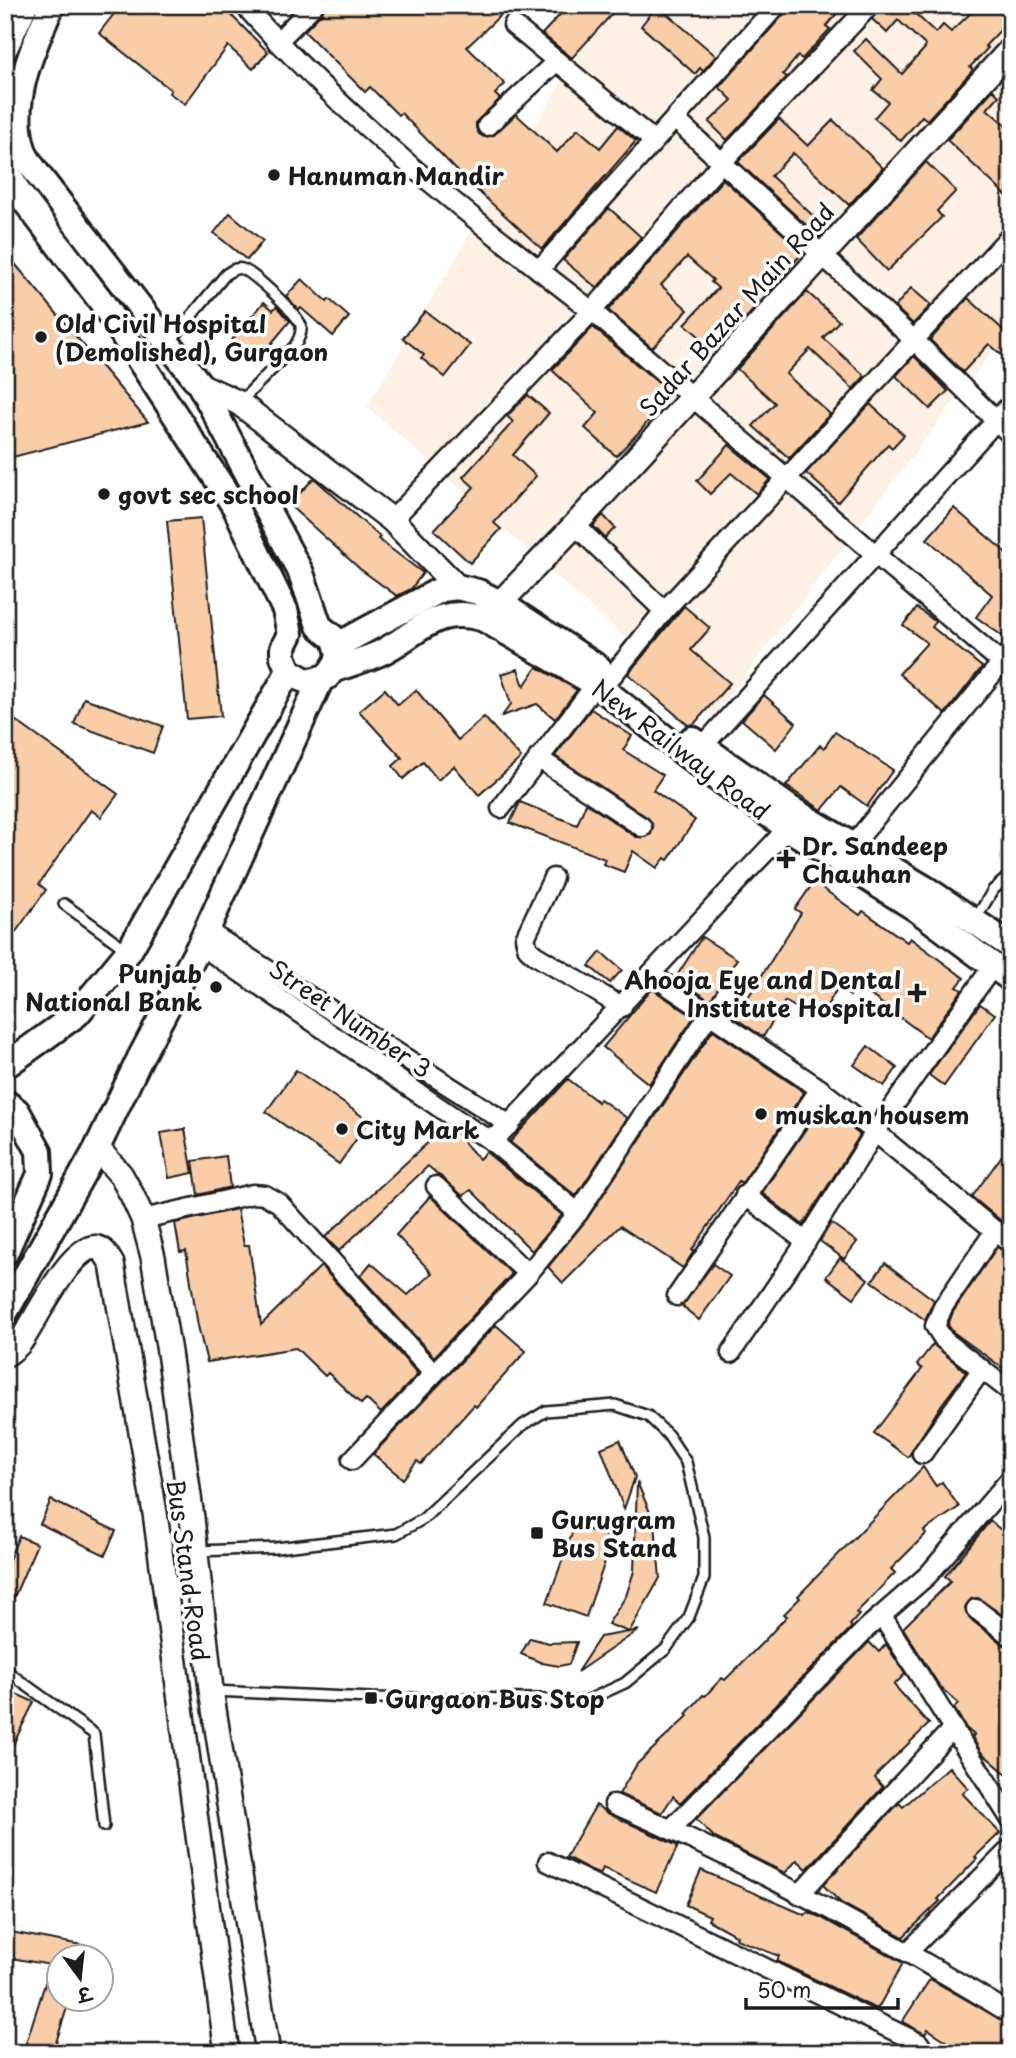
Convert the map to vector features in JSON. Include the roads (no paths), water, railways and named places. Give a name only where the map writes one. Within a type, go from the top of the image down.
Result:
[{"type":"main road","points":[[5,47],[25,5]]},
{"type":"main road","points":[[5,1312],[97,1148],[140,1058],[204,938],[339,654],[338,645],[331,633],[319,626],[301,573],[200,385],[167,345],[24,153],[20,126],[20,93],[36,41],[52,5]]},
{"type":"main road","points":[[5,167],[18,192],[101,301],[235,507],[285,610],[290,634],[283,648],[285,664],[289,671],[304,680],[327,675]]},
{"type":"main road","points":[[338,645],[442,589],[457,587]]},
{"type":"main road","name":"New Railway Road","points":[[457,587],[478,592],[500,603],[604,680],[791,809],[926,889],[1011,946]]},
{"type":"main road","name":"New Railway Road","points":[[327,675],[379,653],[445,615],[467,614],[484,620],[604,680],[712,775],[788,828],[915,908],[1002,972]]},
{"type":"main road","points":[[5,1066],[77,1014],[129,951],[289,671]]},
{"type":"main road","points":[[5,1102],[17,1111],[38,1150],[40,1174],[5,1253]]},
{"type":"street","points":[[244,5],[277,42],[365,126],[592,311],[789,478],[876,556],[1006,657],[853,845]]},
{"type":"street","points":[[277,42],[314,5]]},
{"type":"street","points":[[539,270],[653,139],[675,119],[777,5]]},
{"type":"street","points":[[392,520],[592,311],[722,162],[870,5]]},
{"type":"street","points":[[513,24],[653,139]]},
{"type":"street","name":"Sadar Bazar Main Road","points":[[500,603],[575,525],[1011,49]]},
{"type":"street","points":[[486,126],[556,61]]},
{"type":"street","points":[[675,119],[915,341],[1011,435]]},
{"type":"street","points":[[501,808],[538,758],[664,611],[1011,234]]},
{"type":"street","points":[[200,385],[239,403],[392,520],[457,587]]},
{"type":"street","points":[[702,747],[1011,404]]},
{"type":"street","points":[[575,525],[664,611]]},
{"type":"street","points":[[538,758],[642,827]]},
{"type":"street","points":[[481,1135],[498,1136],[510,1125],[788,828]]},
{"type":"street","points":[[553,878],[525,938],[526,944],[535,955],[622,1007]]},
{"type":"street","points":[[204,938],[510,1125]]},
{"type":"street","name":"Street Number 3","points":[[204,938],[481,1135],[578,1213]]},
{"type":"street","points":[[730,1353],[806,1242],[876,1132],[1002,972]]},
{"type":"street","points":[[652,975],[820,1090],[876,1132],[1011,1244]]},
{"type":"street","points":[[352,1460],[528,1274],[578,1213],[710,1013]]},
{"type":"street","points":[[677,1296],[820,1090]]},
{"type":"street","name":"Bus Stand Road","points":[[97,1148],[121,1175],[143,1219],[153,1257],[196,1551],[211,1690],[268,2053]]},
{"type":"street","points":[[436,1186],[528,1274]]},
{"type":"street","points":[[143,1219],[253,1194],[265,1195],[279,1203],[433,1373]]},
{"type":"street","points":[[745,1195],[806,1242]]},
{"type":"street","points":[[994,1232],[943,1307],[935,1326],[944,1340],[1011,1392]]},
{"type":"street","name":"Bus Stand Road","points":[[5,1355],[20,1344],[68,1267],[89,1248],[97,1248],[106,1253],[112,1264],[155,1513],[227,2053]]},
{"type":"street","points":[[922,1454],[982,1368]]},
{"type":"street","points":[[671,1829],[867,1628],[928,1575],[1010,1482]]},
{"type":"street","points":[[976,1609],[1011,1636]]},
{"type":"street","points":[[882,1616],[1011,1820]]},
{"type":"street","points":[[799,1895],[952,1729]]},
{"type":"street","points":[[614,1804],[671,1829],[908,1952],[1011,2014]]},
{"type":"street","points":[[908,1952],[1011,1848]]},
{"type":"street","points":[[548,1862],[919,2043],[925,2053]]},
{"type":"lane","points":[[167,345],[226,274],[235,269],[243,269],[250,274],[291,310],[301,327],[300,337],[294,347],[239,403]]},
{"type":"lane","points":[[974,922],[993,890],[1011,874]]},
{"type":"lane","points":[[64,904],[129,951]]},
{"type":"lane","points":[[196,1551],[276,1548],[396,1534],[423,1519],[523,1425],[546,1411],[615,1405],[648,1416],[668,1434],[686,1462],[704,1537],[704,1578],[690,1617],[666,1649],[625,1683],[588,1700],[565,1703],[540,1699],[371,1698],[211,1690]]},
{"type":"lane","points":[[5,1670],[94,1734],[104,1826]]},
{"type":"place","name":"Hanuman Mandir","points":[[274,175]]},
{"type":"place","name":"Old Civil Hospital (Demolished), Gurgaon","points":[[41,337]]},
{"type":"place","name":"govt sec school","points":[[104,494]]},
{"type":"place","name":"Dr. Sandeep Chauhan","points":[[786,859]]},
{"type":"place","name":"Punjab National Bank","points":[[216,987]]},
{"type":"place","name":"Ahooja Eye and Dental Institute Hospital","points":[[917,993]]},
{"type":"place","name":"muskan housem","points":[[761,1114]]},
{"type":"place","name":"City Mark","points":[[342,1129]]},
{"type":"place","name":"Gurugram Bus Stand","points":[[537,1533]]},
{"type":"place","name":"Gurgaon Bus Stop","points":[[371,1698]]}]
